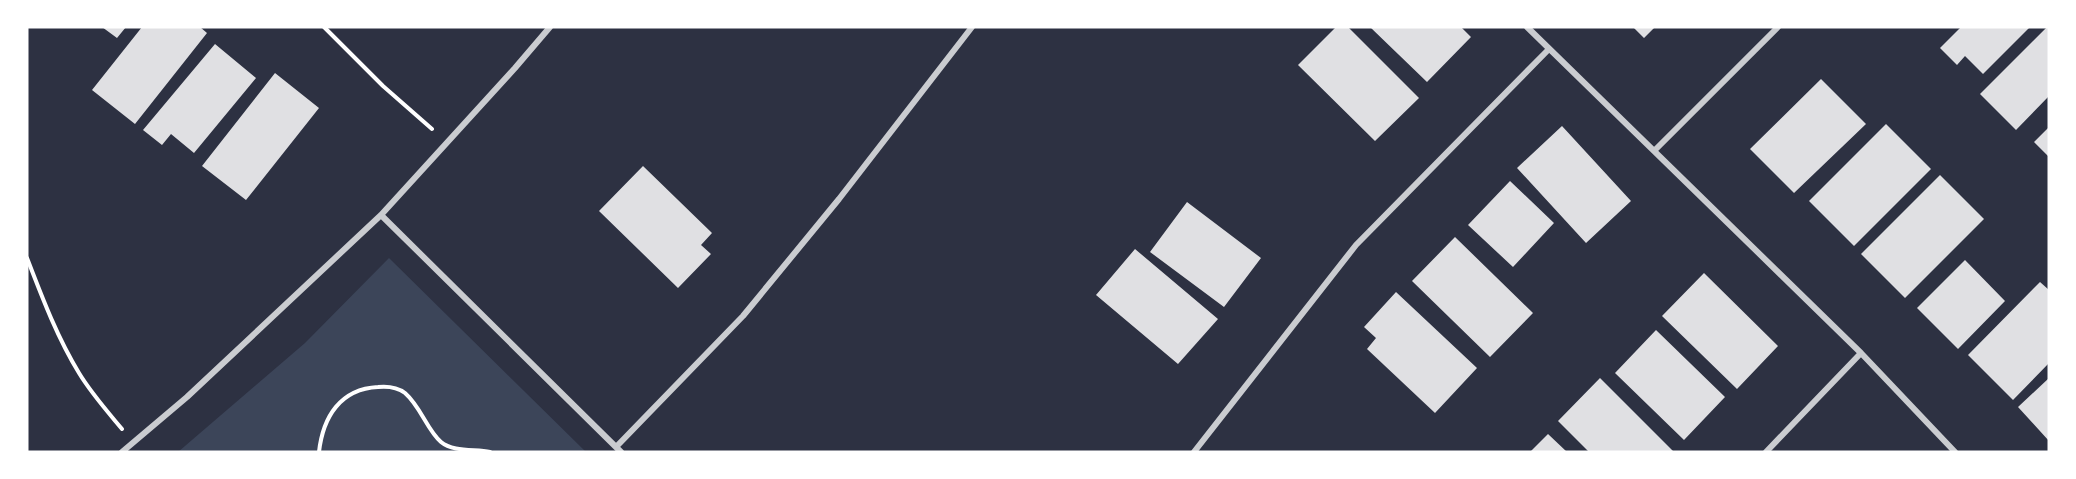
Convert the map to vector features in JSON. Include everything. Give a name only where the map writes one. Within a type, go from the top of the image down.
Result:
[{"type":"street","points":[[122,452],[187,397],[381,215],[550,27]]},
{"type":"street","points":[[381,215],[619,450],[743,315],[839,199],[972,27]]},
{"type":"street","points":[[1527,27],[1861,353],[1955,452]]},
{"type":"street","points":[[1654,151],[1778,27]]},
{"type":"street","points":[[1194,452],[1356,245],[1549,49]]},
{"type":"street","points":[[1766,452],[1861,353]]},
{"type":"path","points":[[324,27],[383,86],[447,143]]},
{"type":"path","points":[[27,258],[58,333],[79,374],[100,403],[134,442]]},
{"type":"path","points":[[319,452],[329,419],[342,399],[349,394],[372,387],[388,386],[403,391],[441,441],[457,448],[490,452]]},
{"type":"shaded area","points":[[389,258],[586,452],[178,452],[305,343]]},
{"type":"building","points":[[102,27],[126,27],[117,38]]},
{"type":"building","points":[[142,27],[200,27],[207,33],[135,124],[92,90]]},
{"type":"building","points":[[1336,27],[1348,27],[1419,98],[1375,141],[1298,65]]},
{"type":"building","points":[[1370,27],[1461,27],[1471,37],[1427,82]]},
{"type":"building","points":[[1633,27],[1655,27],[1644,38]]},
{"type":"building","points":[[1961,27],[2030,27],[1983,74],[1965,56],[1957,65],[1940,48]]},
{"type":"building","points":[[2049,27],[2049,96],[2016,130],[1980,94]]},
{"type":"building","points":[[215,44],[256,78],[194,153],[171,134],[162,145],[143,130]]},
{"type":"building","points":[[275,73],[319,108],[246,200],[202,166]]},
{"type":"building","points":[[1821,79],[1866,124],[1794,193],[1750,149]]},
{"type":"building","points":[[1886,124],[1931,169],[1854,246],[1809,201]]},
{"type":"building","points":[[1562,126],[1631,201],[1586,243],[1517,168]]},
{"type":"building","points":[[2049,127],[2049,157],[2034,142]]},
{"type":"building","points":[[643,166],[712,233],[701,245],[711,254],[678,288],[599,211]]},
{"type":"building","points":[[1940,175],[1984,219],[1905,298],[1861,254]]},
{"type":"building","points":[[1510,181],[1554,223],[1513,267],[1468,225]]},
{"type":"building","points":[[1187,202],[1261,258],[1224,307],[1150,252]]},
{"type":"building","points":[[1455,237],[1533,313],[1490,357],[1412,281]]},
{"type":"building","points":[[1135,249],[1218,319],[1178,364],[1096,295]]},
{"type":"building","points":[[1965,260],[2005,301],[1958,349],[1917,308]]},
{"type":"building","points":[[1704,273],[1778,346],[1737,389],[1662,316]]},
{"type":"building","points":[[2040,282],[2049,290],[2049,363],[2013,400],[1968,355]]},
{"type":"building","points":[[1396,292],[1477,368],[1435,413],[1367,349],[1376,338],[1364,327]]},
{"type":"building","points":[[1656,330],[1725,397],[1684,440],[1615,373]]},
{"type":"building","points":[[1600,378],[1674,452],[1589,452],[1558,421]]},
{"type":"building","points":[[2049,378],[2049,441],[2018,407]]},
{"type":"building","points":[[1548,434],[1567,452],[1530,452]]}]
